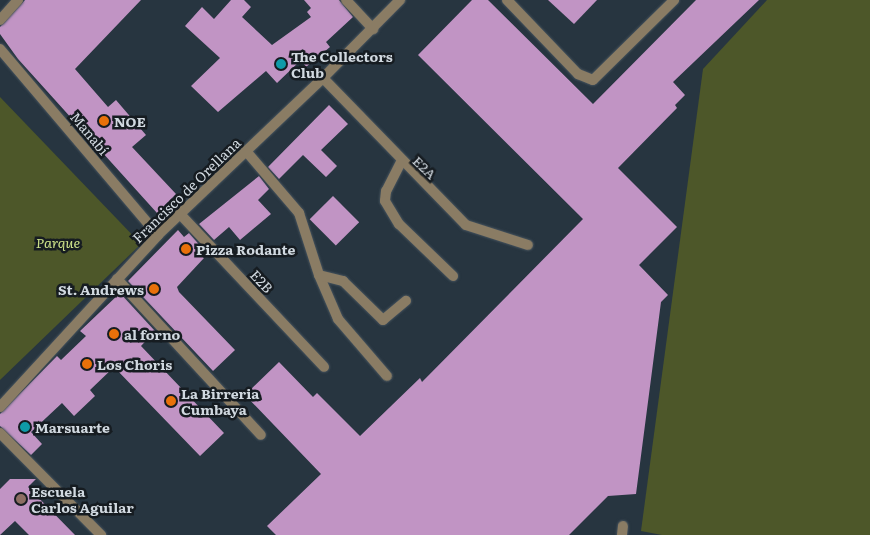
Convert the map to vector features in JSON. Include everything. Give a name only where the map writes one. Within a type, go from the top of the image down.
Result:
[{"type":"street","points":[[0,20],[18,0]]},
{"type":"street","points":[[346,0],[373,29]]},
{"type":"street","name":"Francisco de Orellana","points":[[0,407],[158,235],[323,78],[400,0]]},
{"type":"street","points":[[508,0],[578,74],[593,80],[674,0]]},
{"type":"street","name":"Manabí","points":[[0,50],[158,235]]},
{"type":"street","name":"E2A","points":[[323,78],[401,162],[466,225],[528,245]]},
{"type":"street","points":[[246,151],[299,213],[319,275],[338,319],[387,376]]},
{"type":"street","points":[[401,162],[386,191],[385,201],[399,224],[453,276]]},
{"type":"street","name":"E2B","points":[[180,214],[324,367]]},
{"type":"street","points":[[319,275],[343,281],[383,320],[406,301]]},
{"type":"street","points":[[117,278],[261,435]]},
{"type":"street","points":[[0,433],[101,535]]},
{"type":"green space","points":[[767,0],[870,0],[870,535],[662,535],[641,531],[703,69]]},
{"type":"green space","name":"Parque","points":[[0,97],[141,244],[0,380]]},
{"type":"building","points":[[25,0],[141,0],[75,69],[108,107],[116,100],[146,135],[132,147],[176,194],[157,213],[18,59],[0,34],[0,27]]},
{"type":"building","points":[[231,0],[244,0],[251,7],[242,17],[272,45],[311,17],[307,12],[311,8],[304,0],[339,0],[353,17],[326,42],[330,47],[306,67],[301,60],[277,83],[266,71],[218,112],[191,86],[220,58],[185,26],[202,7],[214,19]]},
{"type":"building","points":[[472,0],[488,0],[593,104],[696,0],[759,0],[673,82],[685,95],[675,105],[677,108],[618,168],[677,227],[639,265],[668,295],[661,302],[636,494],[608,496],[569,535],[276,535],[267,526],[321,474],[245,395],[279,362],[313,397],[317,393],[360,436],[420,378],[422,382],[583,219],[418,55]]},
{"type":"building","points":[[548,0],[597,0],[574,24]]},
{"type":"building","points":[[329,105],[348,124],[321,150],[337,166],[326,177],[303,155],[279,179],[268,167]]},
{"type":"building","points":[[259,176],[269,189],[258,200],[271,214],[240,240],[229,227],[214,240],[199,224]]},
{"type":"building","points":[[333,196],[359,222],[336,245],[310,219]]},
{"type":"building","points":[[178,230],[184,237],[189,233],[203,249],[199,252],[204,258],[177,287],[179,292],[235,350],[213,371],[128,281]]},
{"type":"building","points":[[120,293],[155,331],[141,346],[224,433],[200,456],[114,367],[90,390],[95,396],[74,416],[62,403],[31,432],[42,444],[31,455],[0,426],[0,414],[57,356],[61,360],[86,336],[80,331]]},
{"type":"building","name":"Escuela Carlos Aguilar","points":[[10,479],[36,479],[28,487],[75,535],[29,535],[15,521],[0,535],[0,489]]},
{"type":"place","name":"The Collectors Club","points":[[281,64]]},
{"type":"place","name":"NOE","points":[[104,121]]},
{"type":"place","name":"Pizza Rodante","points":[[186,249]]},
{"type":"place","name":"St. Andrews","points":[[154,289]]},
{"type":"place","name":"al forno","points":[[114,334]]},
{"type":"place","name":"Los Choris","points":[[87,364]]},
{"type":"place","name":"La Birreria Cumbaya","points":[[171,401]]},
{"type":"place","name":"Marsuarte","points":[[25,427]]},
{"type":"place","name":"Escuela Carlos Aguilar","points":[[21,499]]}]
